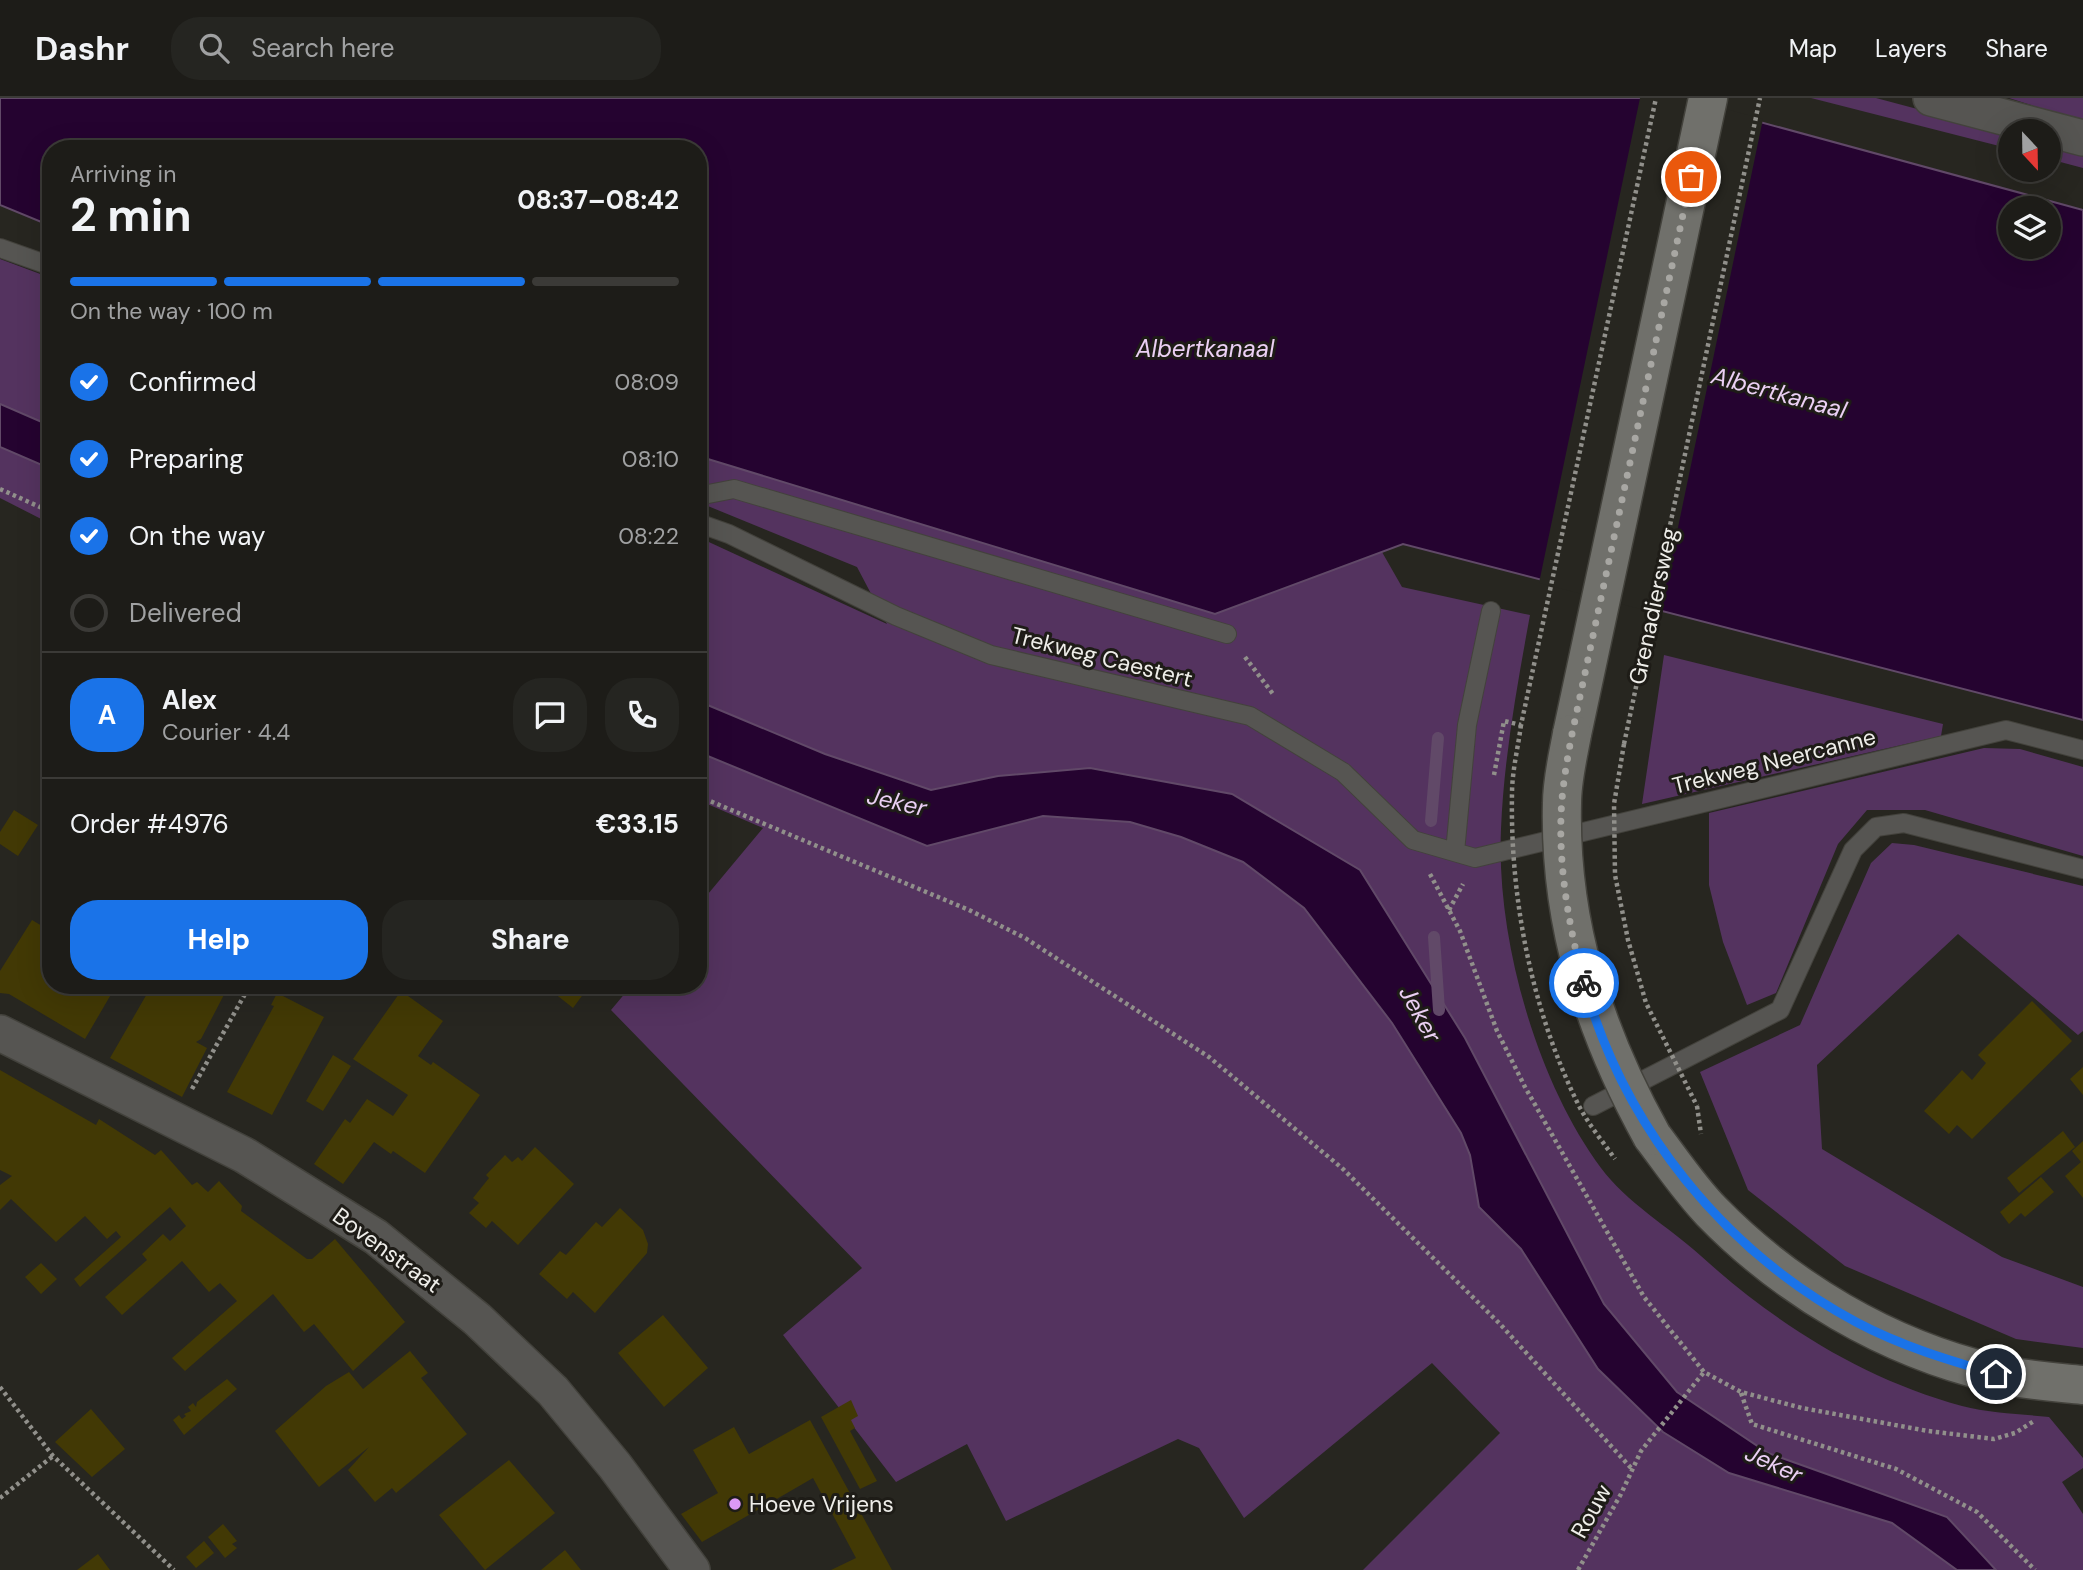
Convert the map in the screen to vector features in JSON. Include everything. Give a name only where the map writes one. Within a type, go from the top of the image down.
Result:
[{"type":"main road","points":[[1708,98],[1572,734],[1562,800],[1563,871],[1580,968],[1601,1032],[1624,1086],[1651,1136],[1711,1211],[1778,1271],[1856,1322],[1933,1356],[1996,1374],[2083,1385]]},
{"type":"street","points":[[1931,98],[1996,107],[2083,138]]},
{"type":"street","name":"Bovenstraat","points":[[0,1033],[244,1155],[376,1237],[477,1319],[553,1391],[615,1466],[692,1570]]},
{"type":"lane","points":[[0,248],[42,263]]},
{"type":"lane","points":[[707,494],[734,489],[1227,634]]},
{"type":"lane","name":"Trekweg Caestert","points":[[707,526],[729,534],[896,616],[990,655],[1250,716],[1343,772],[1413,840],[1475,858]]},
{"type":"lane","points":[[1455,852],[1467,725],[1491,611]]},
{"type":"lane","name":"Trekweg Neercanne","points":[[1475,858],[2006,730],[2083,750]]},
{"type":"lane","points":[[1593,1106],[1780,1010],[1853,850],[1876,827],[1903,823],[2083,869]]},
{"type":"path","points":[[1504,721],[1521,725],[1656,98]]},
{"type":"path","name":"Grenadiersweg","points":[[1697,1106],[1646,1003],[1628,940],[1615,875],[1614,804],[1624,744],[1760,98]]},
{"type":"path","points":[[0,489],[42,508]]},
{"type":"path","points":[[707,800],[969,910],[1025,938],[1209,1057],[1343,1169],[1500,1324],[1632,1469]]},
{"type":"path","points":[[1449,911],[1497,1031],[1525,1087],[1644,1297],[1704,1372],[1741,1392],[1802,1408],[1928,1431],[1994,1438],[2015,1433],[2038,1419]]},
{"type":"path","points":[[175,1120],[245,994]]},
{"type":"path","name":"Rouw","points":[[1578,1570],[1621,1494],[1641,1451],[1704,1372]]},
{"type":"path","points":[[0,1387],[52,1456],[174,1570]]},
{"type":"path","points":[[1741,1392],[1752,1424],[1896,1469],[1977,1512],[2035,1570]]},
{"type":"path","points":[[0,1497],[52,1456]]},
{"type":"shaded area","points":[[1811,98],[1876,98],[1998,131],[1998,146]]},
{"type":"shaded area","points":[[2009,98],[2083,98],[2083,122]]},
{"type":"shaded area","points":[[2062,148],[2083,154],[2083,168],[2062,162]]},
{"type":"shaded area","points":[[0,259],[42,275],[42,422],[0,404]]},
{"type":"shaded area","points":[[0,447],[42,465],[42,519],[0,498]]},
{"type":"shaded area","points":[[707,459],[1215,614],[1382,552],[1402,587],[1530,615],[1505,775],[1501,871],[1505,916],[1513,961],[1539,1051],[1578,1133],[1601,1168],[1635,1203],[1759,1304],[1823,1346],[1856,1365],[1925,1395],[1994,1412],[2049,1417],[2083,1458],[2083,1468],[2062,1482],[2083,1514],[2083,1570],[1996,1570],[1947,1517],[1768,1453],[1677,1392],[1604,1304],[1465,1038],[1360,870],[998,776],[931,790],[825,754],[707,705],[707,541],[887,624],[857,567],[707,506]]},
{"type":"shaded area","points":[[1664,655],[1943,724],[1941,736],[1642,804]]},
{"type":"shaded area","points":[[1984,748],[2020,749],[2083,767],[2083,856],[1925,810],[1867,810],[1838,844],[1776,993],[1747,1005],[1723,942],[1709,885],[1709,813]]},
{"type":"shaded area","points":[[707,756],[927,846],[1043,816],[1130,822],[1181,837],[1243,862],[1304,908],[1392,1023],[1461,1133],[1470,1155],[1479,1207],[1521,1249],[1598,1369],[1816,1498],[1892,1523],[1957,1570],[1363,1570],[1500,1433],[1432,1363],[1244,1518],[1199,1448],[1178,1439],[1006,1521],[967,1444],[896,1482],[783,1335],[862,1268],[611,1010],[624,994],[707,994],[707,895],[763,828],[707,804]]},
{"type":"shaded area","points":[[1892,843],[1914,845],[2083,886],[2083,1031],[2078,1035],[1958,934],[1817,1065],[1822,1149],[2002,1257],[2083,1287],[2083,1348],[2016,1339],[1845,1266],[1748,1190],[1700,1072],[1800,1025],[1871,863]]},
{"type":"water","name":"Albertkanaal","points":[[0,98],[1672,98],[2032,196],[1998,196],[1998,259],[2061,259],[2061,204],[2083,210],[2083,720],[1403,544],[1215,614],[707,459],[707,140],[42,140],[42,222],[0,205]]},
{"type":"water","points":[[0,404],[42,422],[42,465],[0,447]]},
{"type":"water","name":"Jeker","points":[[707,705],[825,754],[931,790],[998,776],[1090,768],[1232,794],[1360,870],[1465,1038],[1604,1304],[1677,1392],[1768,1453],[1947,1517],[1996,1570],[1957,1570],[1892,1523],[1729,1473],[1663,1432],[1598,1369],[1521,1249],[1479,1207],[1470,1155],[1461,1133],[1392,1023],[1304,908],[1243,862],[1181,837],[1130,822],[1043,816],[927,846],[707,756]]},
{"type":"pier","points":[[1640,98],[1685,98],[1763,119],[1660,614],[1539,583]]},
{"type":"building","points":[[14,810],[38,825],[18,856],[0,844],[0,832]]},
{"type":"building","points":[[32,920],[42,926],[42,994],[111,994],[85,1039],[9,994],[0,993],[0,971]]},
{"type":"building","points":[[147,994],[224,994],[201,1039],[196,1042],[207,1048],[182,1097],[110,1058]]},
{"type":"building","points":[[279,994],[324,1017],[272,1115],[227,1092],[274,1006],[271,1005]]},
{"type":"building","points":[[399,994],[405,994],[443,1021],[418,1056],[431,1065],[433,1062],[480,1095],[425,1173],[393,1151],[391,1154],[374,1142],[343,1184],[314,1164],[345,1119],[350,1123],[367,1099],[393,1116],[408,1095],[353,1059]]},
{"type":"building","points":[[555,994],[583,994],[573,1008]]},
{"type":"building","points":[[2032,1001],[2072,1041],[1972,1139],[1957,1125],[1949,1134],[1924,1111],[1962,1070],[1972,1080],[1986,1063],[1978,1055]]},
{"type":"building","points":[[333,1055],[351,1066],[323,1111],[306,1101]]},
{"type":"building","points":[[2083,1067],[2083,1095],[2070,1079]]},
{"type":"building","points":[[0,1070],[96,1125],[99,1119],[155,1155],[161,1150],[192,1185],[197,1182],[208,1192],[219,1181],[242,1206],[241,1211],[307,1259],[312,1259],[335,1239],[405,1322],[353,1371],[314,1324],[304,1332],[273,1294],[185,1371],[172,1358],[237,1301],[220,1283],[209,1292],[182,1261],[122,1315],[105,1297],[147,1260],[142,1254],[163,1234],[170,1241],[186,1226],[170,1207],[80,1287],[74,1279],[121,1237],[116,1231],[107,1239],[85,1216],[56,1242],[11,1199],[0,1210],[0,1185],[12,1176],[0,1170]]},
{"type":"building","points":[[2063,1131],[2075,1147],[2019,1193],[2007,1178]]},
{"type":"building","points":[[2083,1141],[2083,1198],[2065,1176],[2081,1162],[2072,1151]]},
{"type":"building","points":[[535,1147],[574,1184],[518,1245],[492,1221],[486,1228],[469,1213],[479,1203],[473,1198],[489,1178],[486,1175],[505,1155],[512,1162],[518,1157],[522,1161]]},
{"type":"building","points":[[2041,1177],[2054,1192],[2025,1217],[2021,1213],[2009,1224],[2000,1212]]},
{"type":"building","points":[[620,1208],[643,1230],[648,1244],[647,1253],[595,1313],[573,1292],[567,1299],[539,1274],[560,1251],[566,1255],[596,1222],[602,1227]]},
{"type":"building","points":[[41,1263],[57,1279],[41,1294],[25,1277]]},
{"type":"building","points":[[663,1315],[708,1368],[664,1407],[618,1353]]},
{"type":"building","points":[[410,1351],[428,1373],[421,1378],[467,1434],[396,1493],[392,1488],[375,1502],[348,1470],[369,1447],[319,1487],[275,1431],[326,1386],[349,1372],[363,1389]]},
{"type":"building","points":[[227,1379],[237,1389],[184,1435],[173,1420],[179,1415],[182,1419],[186,1416],[184,1414],[191,1411],[188,1407],[193,1403],[196,1407],[197,1402]]},
{"type":"building","points":[[851,1400],[858,1416],[851,1420],[855,1428],[850,1431],[877,1481],[860,1489],[821,1417]]},
{"type":"building","points":[[91,1409],[125,1449],[92,1477],[55,1442]]},
{"type":"building","name":"Hoeve Vrijens","points":[[810,1420],[892,1570],[831,1570],[856,1558],[813,1478],[702,1542],[681,1514],[718,1493],[693,1450],[734,1427],[749,1454]]},
{"type":"building","points":[[509,1460],[555,1513],[485,1570],[439,1515]]},
{"type":"building","points":[[223,1524],[237,1541],[232,1544],[237,1548],[225,1558],[208,1537]]},
{"type":"building","points":[[204,1541],[214,1553],[196,1568],[186,1557]]},
{"type":"building","points":[[565,1550],[581,1570],[541,1570]]},
{"type":"building","points":[[98,1554],[110,1570],[77,1570]]},
{"type":"waterway","points":[[1431,821],[1438,738]]},
{"type":"waterway","name":"Jeker","points":[[1434,937],[1439,1010]]},
{"type":"way so far","points":[[1584,983],[1575,948],[1563,871],[1562,800],[1572,734],[1691,177]]},
{"type":"place","name":"Hoeve Vrijens","points":[[735,1504]]},
{"type":"route","points":[[1584,983],[1616,1068],[1651,1136],[1711,1211],[1778,1271],[1856,1322],[1933,1356],[1996,1374]]}]
